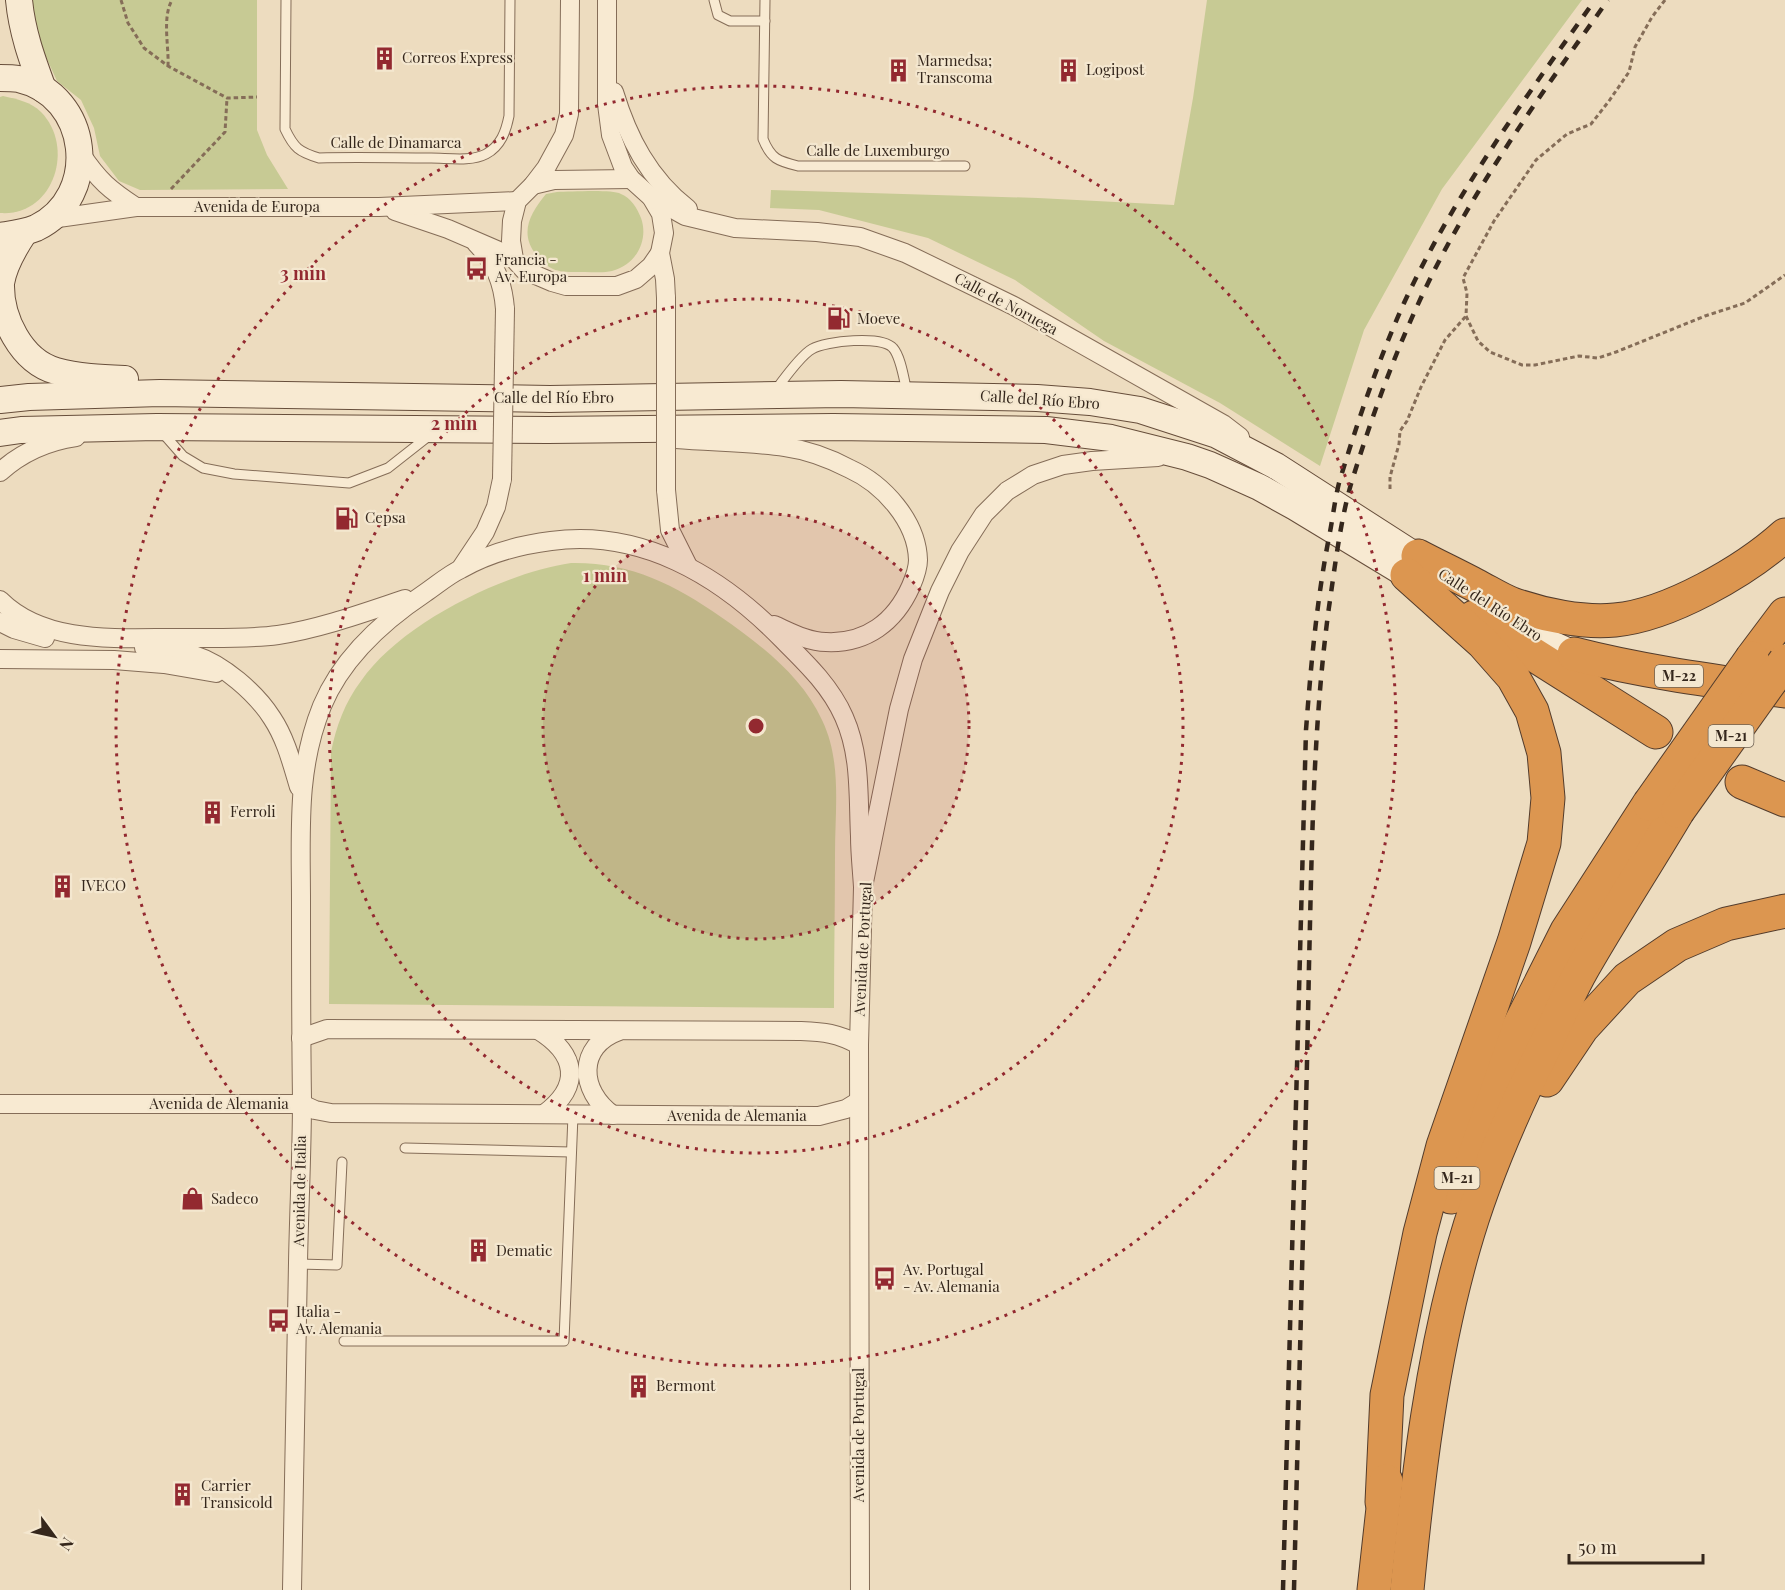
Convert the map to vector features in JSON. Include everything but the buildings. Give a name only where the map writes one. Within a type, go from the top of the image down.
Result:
[{"type":"highway","points":[[1412,566],[1511,604],[1554,615],[1599,621],[1618,620],[1673,603],[1711,586],[1746,566],[1785,535]]},
{"type":"highway","points":[[1383,1502],[1388,1395],[1420,1233],[1443,1146],[1514,942],[1544,843],[1548,798],[1544,753],[1532,711],[1513,677],[1412,566]]},
{"type":"highway","name":"M-21","points":[[1407,1590],[1415,1508],[1430,1403],[1447,1314],[1464,1244],[1492,1163],[1527,1081],[1582,968],[1621,908],[1752,658],[1785,614]]},
{"type":"highway","points":[[1472,616],[1656,732]]},
{"type":"highway","name":"M-22","points":[[1574,654],[1640,670],[1785,691]]},
{"type":"highway","name":"M-21","points":[[1374,1590],[1383,1502],[1399,1397],[1420,1306],[1438,1238],[1465,1153],[1514,1036],[1567,931],[1672,812],[1785,661]]},
{"type":"highway","points":[[1672,812],[1785,686]]},
{"type":"highway","points":[[1742,782],[1785,800]]},
{"type":"highway","points":[[1430,1403],[1508,1169],[1542,1088],[1582,1028],[1627,979],[1677,945],[1726,924],[1785,911]]},
{"type":"main road","points":[[19,0],[27,46],[43,89]]},
{"type":"main road","points":[[0,78],[18,79],[43,89],[62,106],[76,128],[81,154],[77,178],[67,201],[51,219],[12,234],[1,283],[0,300],[4,317],[18,345],[30,356],[54,371],[93,377],[326,395]]},
{"type":"main road","name":"Calle del Río Ebro","points":[[0,400],[160,393],[550,399],[908,395],[1037,398],[1090,402],[1140,410],[1217,435],[1276,466],[1412,566],[1472,616],[1518,638],[1574,654]]},
{"type":"main road","name":"Calle del Río Ebro","points":[[0,433],[21,430],[158,427],[436,430],[833,427],[1046,430],[1111,438],[1187,457],[1259,487],[1412,566],[1541,639],[1574,654]]},
{"type":"street","points":[[505,309],[514,258],[511,241],[512,221],[517,201],[533,186],[554,157],[564,135],[568,114],[570,0]]},
{"type":"street","points":[[607,0],[607,104],[611,135],[623,167],[631,179],[651,197],[661,214],[664,233],[660,253],[666,298],[666,490],[670,530],[688,566]]},
{"type":"street","name":"Calle de Noruega","points":[[607,43],[614,90],[623,123],[644,163],[666,190],[706,221]]},
{"type":"street","points":[[81,154],[105,185],[117,196],[136,207]]},
{"type":"street","points":[[533,186],[554,180],[631,179]]},
{"type":"street","name":"Calle de Noruega","points":[[651,197],[685,216],[735,228],[817,232],[860,237],[905,253],[1014,306],[1223,424],[1276,466]]},
{"type":"street","name":"Avenida de Europa","points":[[51,219],[136,207],[379,207],[517,201]]},
{"type":"street","name":"Avenida de Europa","points":[[379,207],[413,216],[514,258]]},
{"type":"street","points":[[460,569],[485,532],[496,507],[502,478],[504,289],[484,251],[472,239]]},
{"type":"street","points":[[514,258],[524,270],[566,286],[616,286],[636,279],[651,266],[660,253]]},
{"type":"street","points":[[0,472],[31,450],[63,439],[158,427]]},
{"type":"street","points":[[548,430],[787,447],[827,459],[850,469],[867,478],[880,489],[898,508],[914,539],[918,561],[913,582],[903,604],[888,621],[876,630],[844,641],[824,642],[806,638],[764,621]]},
{"type":"street","name":"Avenida de Portugal","points":[[860,1590],[859,1045],[863,887],[899,709],[913,659],[940,591],[960,551],[984,514],[1007,491],[1033,475],[1063,465],[1139,457],[1187,457]]},
{"type":"street","points":[[301,792],[312,734],[330,688],[369,638],[396,612],[460,569],[493,554],[528,544],[564,539],[600,539],[636,545],[688,566],[718,584],[764,621],[810,667],[833,698],[848,726],[855,755],[860,790],[863,887]]},
{"type":"street","points":[[0,600],[22,617],[40,625],[84,636],[212,638],[276,635],[314,628],[424,593]]},
{"type":"street","points":[[0,622],[14,629],[47,639],[81,644],[161,649],[194,655],[219,666],[238,680],[272,718],[287,747],[301,792]]},
{"type":"street","points":[[0,660],[114,660],[207,670],[238,680]]},
{"type":"street","name":"Avenida de Italia","points":[[292,1590],[302,1104],[301,792]]},
{"type":"street","points":[[301,1038],[327,1029],[820,1031],[837,1034],[859,1045]]},
{"type":"street","points":[[538,1030],[551,1038],[562,1050],[567,1058],[570,1072],[565,1094],[544,1114]]},
{"type":"street","points":[[613,1115],[595,1098],[589,1084],[587,1070],[593,1050],[601,1041],[621,1030]]},
{"type":"street","name":"Avenida de Alemania","points":[[0,1104],[302,1104],[315,1110],[331,1113],[819,1116],[840,1111],[859,1101]]},
{"type":"lane","name":"Calle de Dinamarca","points":[[286,0],[285,129],[292,144],[303,153],[319,158],[460,158],[476,157],[488,153],[499,144],[505,132],[508,116],[510,0]]},
{"type":"lane","points":[[714,0],[718,15],[730,21],[765,21]]},
{"type":"lane","name":"Calle de Luxemburgo","points":[[765,0],[763,139],[768,153],[780,161],[798,166],[965,166]]},
{"type":"lane","points":[[771,395],[811,349],[836,342],[881,340],[893,348],[901,365],[908,395]]},
{"type":"lane","points":[[158,427],[183,456],[203,468],[234,474],[349,483],[388,468],[436,430]]},
{"type":"lane","points":[[344,1341],[564,1341],[573,1115]]},
{"type":"lane","points":[[405,1148],[571,1152]]},
{"type":"lane","points":[[298,1264],[337,1265],[342,1162]]},
{"type":"path","points":[[121,0],[128,23],[144,48],[168,66],[227,98],[257,97]]},
{"type":"path","points":[[168,66],[167,24],[169,5],[172,0]]},
{"type":"path","points":[[1665,0],[1652,17],[1635,47],[1629,72],[1609,101],[1591,124],[1567,134],[1536,160],[1494,221],[1463,278],[1467,293],[1466,316],[1478,341],[1490,352],[1522,365],[1535,365],[1580,356],[1598,358],[1745,303],[1785,275]]},
{"type":"path","points":[[170,190],[225,132],[227,98]]},
{"type":"path","points":[[1389,489],[1400,431],[1407,421],[1445,340],[1466,316]]},
{"type":"green space","points":[[33,0],[257,0],[257,130],[267,155],[288,189],[140,190],[119,181],[100,156],[94,128],[81,100],[57,81],[41,46],[33,13]]},
{"type":"green space","points":[[1207,0],[1582,0],[1442,189],[1364,330],[1320,466],[1220,403],[1104,341],[1015,280],[928,238],[819,210],[770,208],[771,190],[1038,198],[1174,205]]},
{"type":"green space","points":[[0,97],[28,103],[41,112],[51,127],[57,144],[57,161],[54,178],[34,204],[18,211],[0,213]]},
{"type":"green space","points":[[616,192],[628,198],[638,211],[643,226],[642,243],[634,257],[620,268],[606,272],[565,272],[553,269],[546,264],[533,250],[529,241],[528,225],[546,194]]},
{"type":"green space","points":[[571,563],[613,566],[632,571],[686,594],[750,638],[779,662],[814,704],[828,736],[835,769],[834,1008],[329,1004],[331,752],[338,724],[350,697],[378,660],[427,621],[455,604],[515,578]]},
{"type":"railway","points":[[1283,1590],[1306,730],[1318,606],[1336,495],[1353,438],[1394,325],[1424,263],[1492,147],[1595,0]]},
{"type":"railway","points":[[1294,1590],[1314,785],[1324,651],[1344,514],[1351,484],[1383,389],[1436,266],[1507,146],[1608,0]]},
{"type":"place","name":"Correos Express","points":[[384,58]]},
{"type":"place","name":"Marmedsa; Transcoma","points":[[899,70]]},
{"type":"place","name":"Logipost","points":[[1068,70]]},
{"type":"place","name":"Francia - Av. Europa","points":[[477,269]]},
{"type":"place","name":"Moeve","points":[[839,319]]},
{"type":"place","name":"Cepsa","points":[[347,518]]},
{"type":"place","name":"Ferroli","points":[[212,812]]},
{"type":"place","name":"IVECO","points":[[63,886]]},
{"type":"place","name":"Sadeco","points":[[193,1199]]},
{"type":"place","name":"Dematic","points":[[478,1251]]},
{"type":"place","name":"Av. Portugal - Av. Alemania","points":[[885,1279]]},
{"type":"place","name":"Italia - Av. Alemania","points":[[278,1321]]},
{"type":"place","name":"Bermont","points":[[638,1386]]},
{"type":"place","name":"Carrier Transicold","points":[[183,1495]]}]
